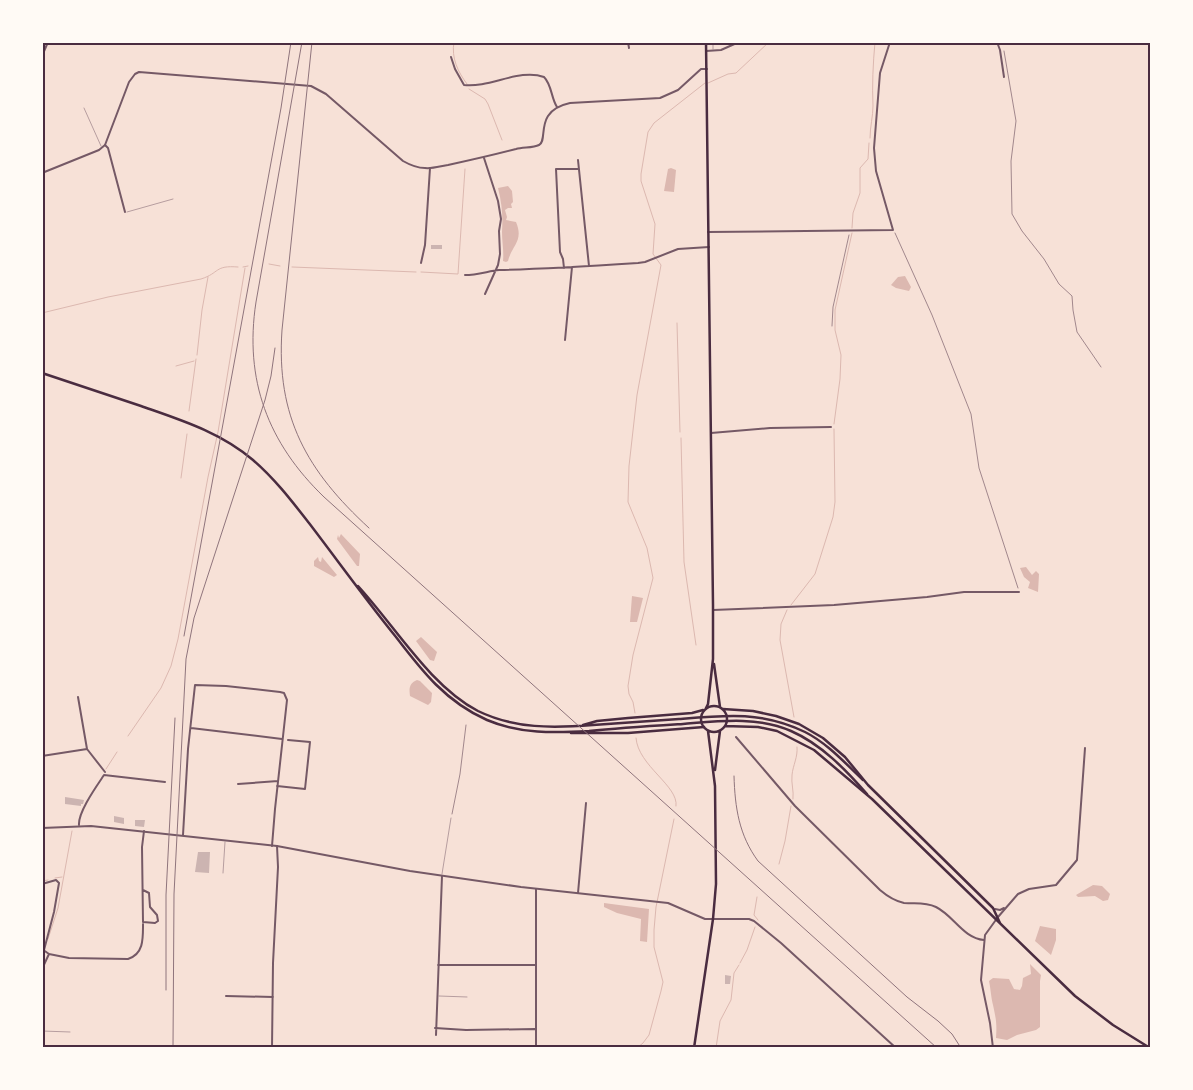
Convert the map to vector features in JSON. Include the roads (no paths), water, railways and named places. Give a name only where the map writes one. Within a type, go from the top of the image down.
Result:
[{"type":"main road","points":[[694,1048],[713,919],[716,884],[714,774],[708,731],[701,719],[708,704],[713,660],[706,42]]},
{"type":"main road","points":[[42,373],[185,421],[237,447],[252,459],[285,493],[353,580],[435,677],[464,702],[491,716],[514,724],[544,728],[737,715],[768,718],[804,732],[829,748],[868,785],[993,908],[1002,926],[1085,1004],[1113,1025],[1150,1048]]},
{"type":"main road","points":[[353,580],[363,596],[436,687],[455,702],[478,716],[512,728],[534,732],[605,734],[704,727]]},
{"type":"main road","points":[[708,731],[720,730],[725,726],[727,717],[722,708],[713,660]]},
{"type":"main road","points":[[580,726],[592,722],[692,713],[716,705],[722,708],[767,713],[799,724],[816,733],[846,758],[868,785]]},
{"type":"main road","points":[[579,733],[737,720],[774,725],[790,731],[812,742],[834,760],[872,799],[997,918]]},
{"type":"main road","points":[[725,726],[758,727],[777,731],[792,738],[814,750],[872,799]]},
{"type":"main road","points":[[714,774],[720,730]]},
{"type":"street","points":[[42,56],[48,42]]},
{"type":"street","points":[[628,42],[629,48]]},
{"type":"street","points":[[706,51],[725,48],[739,42]]},
{"type":"street","points":[[708,232],[893,230],[876,172],[874,148],[880,73],[890,42]]},
{"type":"street","points":[[997,42],[1004,77]]},
{"type":"street","points":[[451,57],[464,85],[482,84],[520,76],[539,75],[547,80],[553,102],[557,107]]},
{"type":"street","points":[[42,173],[102,148],[128,82],[137,73],[146,72],[174,76],[250,80],[310,86],[326,94],[403,161],[413,166],[430,168],[539,145],[543,141],[545,121],[557,107],[570,103],[660,98],[678,90],[701,69],[707,69]]},
{"type":"street","points":[[105,144],[108,148],[125,212]]},
{"type":"street","points":[[484,158],[500,212],[500,254],[497,270],[484,294]]},
{"type":"street","points":[[578,160],[589,266]]},
{"type":"street","points":[[421,263],[425,244],[430,168]]},
{"type":"street","points":[[564,269],[560,252],[556,169],[579,169]]},
{"type":"street","points":[[465,275],[497,270],[564,269],[638,263],[678,249],[708,247]]},
{"type":"street","points":[[565,340],[572,268]]},
{"type":"street","points":[[711,433],[770,428],[831,427]]},
{"type":"street","points":[[713,610],[834,605],[964,592],[1019,592]]},
{"type":"street","points":[[183,835],[195,685],[226,686],[280,692],[284,693],[287,700],[272,846]]},
{"type":"street","points":[[78,698],[87,749],[105,772]]},
{"type":"street","points":[[191,728],[282,739]]},
{"type":"street","points":[[736,737],[795,806],[880,890],[901,902],[920,903],[936,908],[969,935],[984,940]]},
{"type":"street","points":[[277,786],[305,789],[310,742],[288,740]]},
{"type":"street","points":[[993,908],[1000,910],[1023,891],[1056,885],[1077,860],[1085,748]]},
{"type":"street","points":[[42,756],[87,749]]},
{"type":"street","points":[[79,826],[82,813],[104,775],[165,782]]},
{"type":"street","points":[[238,784],[278,781]]},
{"type":"street","points":[[578,894],[586,803]]},
{"type":"street","points":[[42,828],[79,826],[144,831],[277,846],[442,876],[578,894],[663,902],[706,919],[744,918],[754,921],[781,943],[896,1048]]},
{"type":"street","points":[[42,884],[56,880],[59,883],[56,906],[43,950],[49,954],[86,959],[124,960],[131,958],[137,954],[144,942],[142,846],[144,831]]},
{"type":"street","points":[[273,1047],[277,846]]},
{"type":"street","points":[[436,1035],[442,876]]},
{"type":"street","points":[[536,889],[536,1048]]},
{"type":"street","points":[[143,890],[149,893],[150,907],[158,919],[155,923],[143,922]]},
{"type":"street","points":[[993,1048],[981,980],[984,940],[986,933],[1006,906]]},
{"type":"street","points":[[42,969],[49,954]]},
{"type":"street","points":[[438,965],[536,965]]},
{"type":"street","points":[[226,996],[273,997]]},
{"type":"street","points":[[436,1028],[466,1030],[535,1028]]},
{"type":"lane","points":[[713,42],[713,51]]},
{"type":"lane","points":[[84,108],[102,148]]},
{"type":"lane","points":[[125,212],[173,200]]},
{"type":"lane","points":[[733,734],[736,737]]},
{"type":"lane","points":[[442,876],[451,818]]},
{"type":"lane","points":[[223,873],[226,840]]},
{"type":"lane","points":[[437,996],[467,997]]},
{"type":"lane","points":[[42,1031],[70,1032]]},
{"type":"waterway","points":[[454,42],[453,54],[456,64],[467,84]]},
{"type":"waterway","points":[[708,83],[728,74],[736,73],[769,42]]},
{"type":"waterway","points":[[870,138],[873,110],[875,42]]},
{"type":"waterway","points":[[635,713],[628,686],[633,655],[653,578],[647,548],[628,502],[629,466],[637,395],[661,265],[653,254],[655,224],[641,181],[641,174],[648,132],[654,123],[705,83]]},
{"type":"waterway","points":[[469,89],[485,99],[502,140]]},
{"type":"waterway","points":[[852,228],[853,213],[860,193],[860,168],[868,159],[869,143]]},
{"type":"waterway","points":[[421,272],[458,274],[465,169]]},
{"type":"waterway","points":[[834,424],[841,355],[835,330],[835,310],[852,233]]},
{"type":"waterway","points":[[269,264],[280,266]]},
{"type":"waterway","points":[[243,267],[248,266]]},
{"type":"waterway","points":[[42,313],[108,297],[201,279],[221,268],[238,267]]},
{"type":"waterway","points":[[292,267],[416,272]]},
{"type":"waterway","points":[[128,736],[161,688],[171,666],[178,639],[218,432],[245,268]]},
{"type":"waterway","points":[[197,355],[208,277]]},
{"type":"waterway","points":[[677,323],[680,432]]},
{"type":"waterway","points":[[189,411],[196,359]]},
{"type":"waterway","points":[[176,366],[194,361]]},
{"type":"waterway","points":[[791,605],[815,574],[833,517],[835,502],[834,429]]},
{"type":"waterway","points":[[181,478],[187,434]]},
{"type":"waterway","points":[[681,438],[684,562],[696,645]]},
{"type":"waterway","points":[[787,610],[781,624],[780,640],[794,717]]},
{"type":"waterway","points":[[636,738],[638,748],[650,767],[671,791],[675,798],[676,806]]},
{"type":"waterway","points":[[793,799],[792,775],[797,747]]},
{"type":"waterway","points":[[106,769],[117,752]]},
{"type":"waterway","points":[[779,864],[791,806]]},
{"type":"waterway","points":[[637,1048],[649,1035],[663,982],[654,947],[654,930],[656,907],[674,819]]},
{"type":"waterway","points":[[48,939],[58,908],[72,831]]},
{"type":"waterway","points":[[55,878],[62,877]]},
{"type":"waterway","points":[[42,881],[48,880]]},
{"type":"waterway","points":[[757,897],[754,915],[758,920]]},
{"type":"waterway","points":[[740,963],[755,927]]},
{"type":"waterway","points":[[716,1048],[720,1021],[731,1000],[734,973],[739,965]]},
{"type":"railway","points":[[184,636],[281,108],[291,42]]},
{"type":"railway","points":[[302,42],[256,302],[253,331],[257,384],[264,408],[288,455],[324,497],[937,1048]]},
{"type":"railway","points":[[312,42],[282,330],[281,361],[284,390],[300,440],[313,463],[328,485],[369,528]]},
{"type":"railway","points":[[173,1048],[174,894],[186,659],[194,618],[265,400],[275,348]]},
{"type":"railway","points":[[166,990],[166,895],[175,718]]},
{"type":"railway","points":[[734,776],[739,821],[746,841],[758,861],[907,997],[938,1021],[952,1034],[961,1048]]}]
